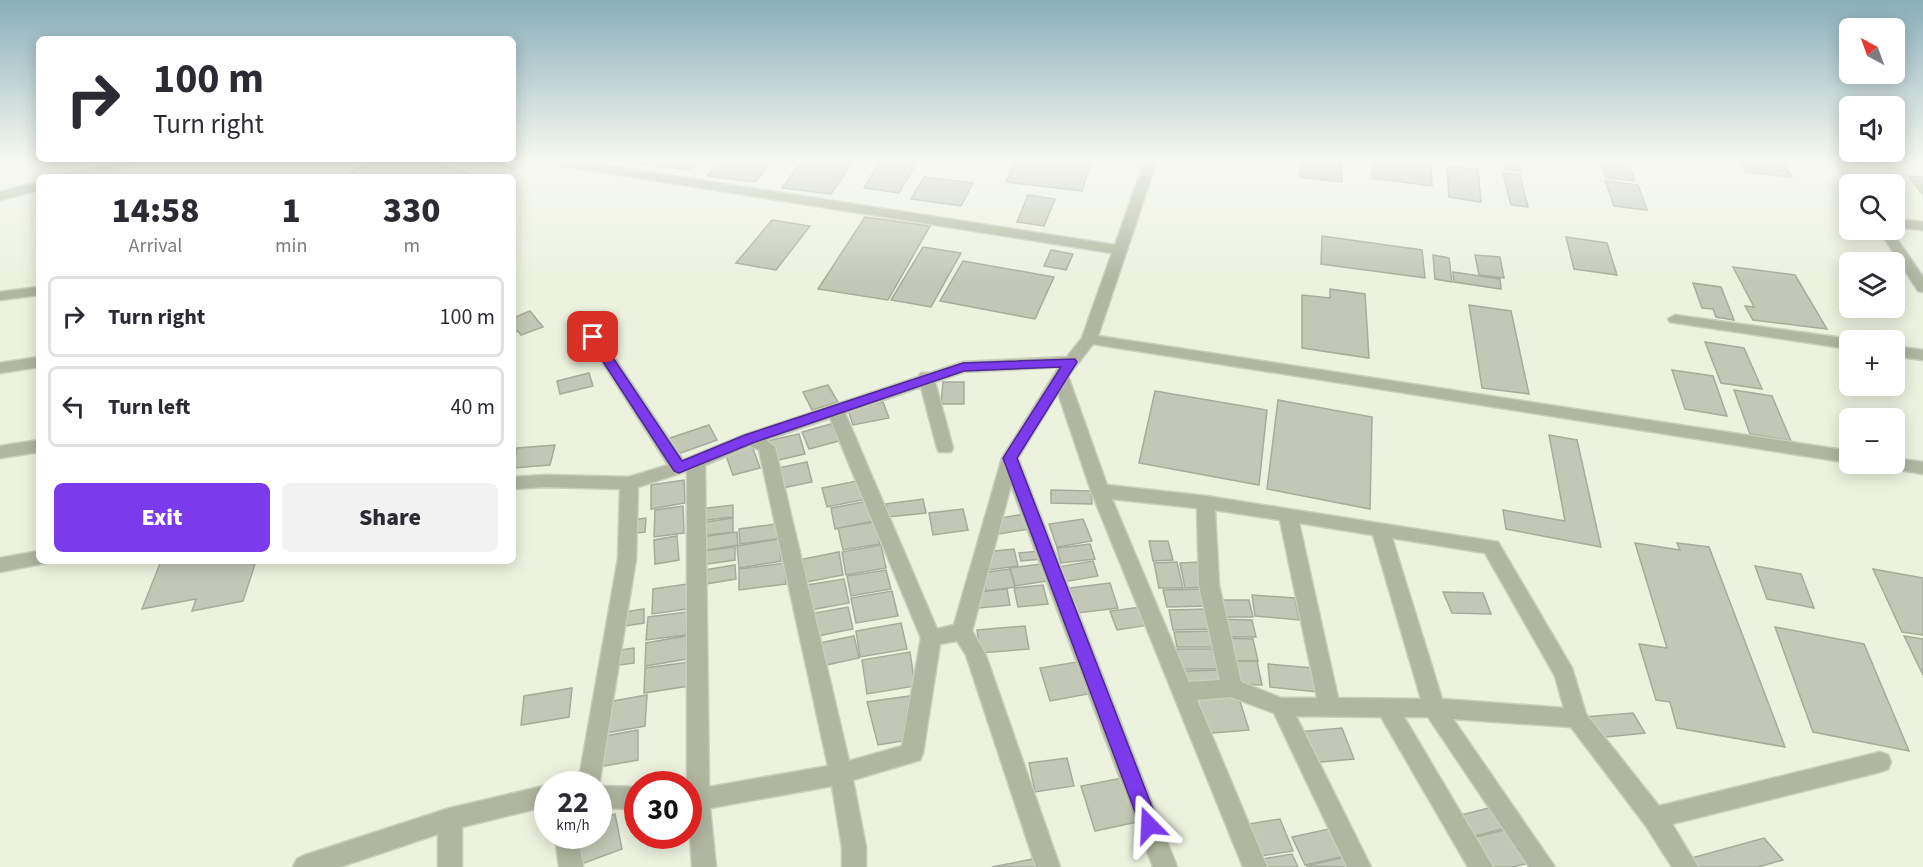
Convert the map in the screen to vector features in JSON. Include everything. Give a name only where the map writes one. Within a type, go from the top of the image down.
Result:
[{"type":"street","points":[[807,200],[1120,250]]},
{"type":"street","points":[[1048,867],[975,653],[962,632],[1010,458],[1065,369],[1089,339],[1137,200]]},
{"type":"street","points":[[1905,224],[1923,226]]},
{"type":"street","points":[[1892,240],[1923,288]]},
{"type":"street","points":[[0,296],[36,291]]},
{"type":"street","points":[[581,318],[688,465],[693,771]]},
{"type":"street","points":[[1675,319],[1839,342]]},
{"type":"street","points":[[1089,339],[1839,455]]},
{"type":"street","points":[[1905,353],[1923,355]]},
{"type":"street","points":[[0,368],[36,362]]},
{"type":"street","points":[[516,483],[545,481],[629,483],[688,465],[750,439],[963,367],[1065,369]]},
{"type":"street","points":[[1065,369],[1100,491],[1255,867]]},
{"type":"street","points":[[926,378],[945,448]]},
{"type":"street","points":[[702,798],[841,774],[912,753],[931,638],[835,409]]},
{"type":"street","points":[[750,439],[767,447],[841,774],[854,847],[854,867]]},
{"type":"street","points":[[0,452],[36,446]]},
{"type":"street","points":[[1010,458],[1165,867]]},
{"type":"street","points":[[1905,466],[1923,468]]},
{"type":"street","points":[[591,771],[627,559],[629,483]]},
{"type":"street","points":[[1100,491],[1206,502],[1491,547],[1565,674],[1577,718],[1654,818],[1686,867]]},
{"type":"street","points":[[1206,502],[1209,585],[1232,688]]},
{"type":"street","points":[[1288,515],[1329,707]]},
{"type":"street","points":[[1380,529],[1434,708],[1544,867]]},
{"type":"street","points":[[0,565],[36,559]]},
{"type":"street","points":[[931,638],[962,632]]},
{"type":"street","points":[[1182,692],[1232,688],[1281,707],[1434,708],[1577,718]]},
{"type":"street","points":[[1281,707],[1359,867]]},
{"type":"street","points":[[1387,708],[1481,867]]},
{"type":"street","points":[[1654,818],[1880,762]]},
{"type":"street","points":[[315,866],[450,819],[534,798]]},
{"type":"street","points":[[450,819],[450,867]]},
{"type":"street","points":[[568,849],[570,867]]},
{"type":"street","points":[[701,849],[704,867]]},
{"type":"building","points":[[921,200],[964,200],[961,206]]},
{"type":"building","points":[[1026,200],[1054,200],[1044,226],[1017,222]]},
{"type":"building","points":[[1510,200],[1526,200],[1528,207],[1511,205]]},
{"type":"building","points":[[1612,200],[1644,200],[1647,210],[1614,206]]},
{"type":"building","points":[[865,217],[930,226],[888,300],[818,289]]},
{"type":"building","points":[[772,220],[810,226],[776,270],[736,263]]},
{"type":"building","points":[[1322,236],[1422,250],[1425,278],[1321,264]]},
{"type":"building","points":[[1566,237],[1607,243],[1617,275],[1574,269]]},
{"type":"building","points":[[923,247],[961,253],[931,307],[891,300]]},
{"type":"building","points":[[1051,250],[1073,254],[1066,270],[1044,266]]},
{"type":"building","points":[[1433,255],[1449,258],[1452,282],[1435,279]]},
{"type":"building","points":[[1475,255],[1500,257],[1504,278],[1479,275]]},
{"type":"building","points":[[963,261],[1054,277],[1035,319],[940,301]]},
{"type":"building","points":[[1733,267],[1795,275],[1827,329],[1753,320],[1745,306],[1754,307]]},
{"type":"building","points":[[1453,272],[1500,279],[1501,289],[1454,282]]},
{"type":"building","points":[[1693,283],[1721,287],[1734,320],[1716,317],[1713,309],[1702,308]]},
{"type":"building","points":[[1330,289],[1365,294],[1369,358],[1302,348],[1302,295],[1330,298]]},
{"type":"building","points":[[1469,305],[1511,311],[1529,394],[1482,388]]},
{"type":"building","points":[[530,311],[543,327],[521,335],[518,331],[516,332],[516,317]]},
{"type":"building","points":[[1705,342],[1744,348],[1762,389],[1721,383]]},
{"type":"building","points":[[1672,370],[1713,376],[1727,416],[1685,409]]},
{"type":"building","points":[[589,373],[593,386],[560,394],[557,381]]},
{"type":"building","points":[[943,382],[964,382],[964,404],[941,404]]},
{"type":"building","points":[[828,385],[838,402],[812,410],[803,392]]},
{"type":"building","points":[[1734,390],[1772,396],[1791,441],[1750,434]]},
{"type":"building","points":[[1155,391],[1267,410],[1259,485],[1139,463]]},
{"type":"building","points":[[1278,400],[1372,417],[1370,509],[1267,489]]},
{"type":"building","points":[[883,402],[889,418],[853,425],[848,410]]},
{"type":"building","points":[[831,424],[839,441],[809,449],[802,432]]},
{"type":"building","points":[[709,425],[717,440],[675,455],[667,439]]},
{"type":"building","points":[[799,434],[805,454],[774,461],[767,441]]},
{"type":"building","points":[[1549,435],[1577,440],[1601,547],[1506,529],[1503,510],[1565,521]]},
{"type":"building","points":[[555,445],[550,465],[516,468],[517,448]]},
{"type":"building","points":[[752,446],[760,468],[733,475],[725,453]]},
{"type":"building","points":[[807,462],[812,482],[782,488],[778,468]]},
{"type":"building","points":[[684,480],[685,503],[651,509],[651,485]]},
{"type":"building","points":[[861,480],[867,499],[827,507],[822,488]]},
{"type":"building","points":[[1051,490],[1091,491],[1092,504],[1051,503]]},
{"type":"building","points":[[923,499],[926,513],[888,517],[886,504]]},
{"type":"building","points":[[868,501],[873,521],[835,529],[831,508]]},
{"type":"building","points":[[733,505],[733,517],[698,521],[699,509]]},
{"type":"building","points":[[683,506],[684,533],[654,537],[655,510]]},
{"type":"building","points":[[963,509],[968,530],[933,535],[929,513]]},
{"type":"building","points":[[1030,513],[1035,528],[999,534],[995,519]]},
{"type":"building","points":[[646,518],[645,532],[629,534],[630,520]]},
{"type":"building","points":[[733,518],[733,532],[699,536],[699,523]]},
{"type":"building","points":[[1083,519],[1092,541],[1057,547],[1049,524]]},
{"type":"building","points":[[875,522],[880,544],[843,550],[838,528]]},
{"type":"building","points":[[776,524],[777,539],[740,544],[739,529]]},
{"type":"building","points":[[737,532],[738,545],[702,551],[701,537]]},
{"type":"building","points":[[677,536],[679,560],[655,564],[654,540]]},
{"type":"building","points":[[779,539],[781,561],[739,568],[737,546]]},
{"type":"building","points":[[1149,541],[1168,541],[1173,560],[1153,561]]},
{"type":"building","points":[[1635,543],[1680,550],[1677,543],[1709,547],[1785,747],[1677,728],[1670,702],[1656,700],[1639,644],[1667,648]]},
{"type":"building","points":[[1090,544],[1095,559],[1061,563],[1057,548]]},
{"type":"building","points":[[881,545],[886,568],[846,575],[842,552]]},
{"type":"building","points":[[735,547],[735,560],[701,565],[701,551]]},
{"type":"building","points":[[1014,549],[1018,566],[989,570],[985,552]]},
{"type":"building","points":[[1040,551],[1042,559],[1021,561],[1019,553]]},
{"type":"building","points":[[839,552],[843,575],[806,582],[803,559]]},
{"type":"building","points":[[1093,561],[1098,576],[1063,582],[1058,567]]},
{"type":"building","points":[[1177,562],[1183,588],[1159,588],[1154,563]]},
{"type":"building","points":[[1200,562],[1206,587],[1185,588],[1180,563]]},
{"type":"building","points":[[785,563],[786,584],[739,590],[739,569]]},
{"type":"building","points":[[1049,563],[1054,580],[1015,586],[1010,568]]},
{"type":"building","points":[[160,564],[255,564],[243,601],[192,611],[196,599],[142,609]]},
{"type":"building","points":[[735,565],[736,579],[699,585],[699,571]]},
{"type":"building","points":[[1755,566],[1801,574],[1814,608],[1767,599]]},
{"type":"building","points":[[1010,569],[1015,587],[986,591],[981,573]]},
{"type":"building","points":[[1873,569],[1923,578],[1923,635],[1902,632]]},
{"type":"building","points":[[886,570],[891,589],[851,596],[847,576]]},
{"type":"building","points":[[844,579],[849,603],[810,610],[807,585]]},
{"type":"building","points":[[1110,583],[1118,608],[1077,613],[1070,588]]},
{"type":"building","points":[[687,584],[687,609],[652,614],[653,589]]},
{"type":"building","points":[[1043,585],[1048,604],[1018,607],[1014,588]]},
{"type":"building","points":[[1007,589],[1010,605],[979,608],[977,592]]},
{"type":"building","points":[[1204,589],[1208,606],[1167,607],[1163,590]]},
{"type":"building","points":[[892,591],[898,616],[856,623],[851,598]]},
{"type":"building","points":[[1443,592],[1483,593],[1491,614],[1452,613]]},
{"type":"building","points":[[1252,595],[1295,598],[1299,620],[1255,616]]},
{"type":"building","points":[[1215,600],[1249,600],[1253,617],[1218,617]]},
{"type":"building","points":[[848,607],[853,629],[812,637],[809,614]]},
{"type":"building","points":[[1141,607],[1149,625],[1117,630],[1110,611]]},
{"type":"building","points":[[644,609],[644,623],[624,626],[625,612]]},
{"type":"building","points":[[1209,609],[1214,629],[1173,630],[1169,610]]},
{"type":"building","points":[[687,612],[686,635],[646,640],[648,617]]},
{"type":"building","points":[[1218,619],[1252,620],[1256,637],[1222,637]]},
{"type":"building","points":[[901,623],[907,649],[860,657],[856,631]]},
{"type":"building","points":[[1025,626],[1029,649],[980,653],[977,630]]},
{"type":"building","points":[[1775,627],[1864,644],[1909,751],[1813,732]]},
{"type":"building","points":[[1215,631],[1218,647],[1177,647],[1174,632]]},
{"type":"building","points":[[686,636],[687,659],[645,666],[646,643]]},
{"type":"building","points":[[854,636],[859,658],[817,667],[814,644]]},
{"type":"building","points":[[1904,636],[1923,639],[1923,675]]},
{"type":"building","points":[[1222,638],[1253,639],[1258,661],[1227,661]]},
{"type":"building","points":[[634,648],[634,663],[612,666],[613,651]]},
{"type":"building","points":[[1177,649],[1220,649],[1224,669],[1180,669]]},
{"type":"building","points":[[910,652],[915,686],[867,694],[862,660]]},
{"type":"building","points":[[1229,661],[1257,661],[1262,685],[1234,684]]},
{"type":"building","points":[[689,662],[689,686],[644,693],[645,668]]},
{"type":"building","points":[[1077,662],[1088,694],[1050,701],[1040,668]]},
{"type":"building","points":[[1268,664],[1313,668],[1317,692],[1270,687]]},
{"type":"building","points":[[1225,670],[1229,687],[1188,688],[1185,671]]},
{"type":"building","points":[[572,688],[569,717],[521,725],[524,696]]},
{"type":"building","points":[[647,695],[645,726],[606,733],[608,702]]},
{"type":"building","points":[[1238,695],[1249,730],[1201,734],[1191,700]]},
{"type":"building","points":[[910,696],[902,741],[878,745],[867,702]]},
{"type":"building","points":[[1633,713],[1645,733],[1596,738],[1584,717]]},
{"type":"building","points":[[1342,728],[1354,759],[1310,763],[1298,732]]},
{"type":"building","points":[[638,730],[638,760],[598,767],[600,737]]},
{"type":"building","points":[[1067,758],[1074,786],[1035,792],[1029,763]]},
{"type":"building","points":[[1127,777],[1142,821],[1095,831],[1081,786]]},
{"type":"building","points":[[1496,806],[1510,827],[1475,836],[1461,815]]},
{"type":"building","points":[[615,814],[622,849],[576,866],[574,849],[612,849],[612,815]]},
{"type":"building","points":[[1280,819],[1293,851],[1254,857],[1242,825]]},
{"type":"building","points":[[1333,828],[1346,856],[1305,865],[1292,837]]},
{"type":"building","points":[[1512,828],[1534,862],[1512,867],[1490,867],[1472,838]]},
{"type":"building","points":[[1764,838],[1783,860],[1758,867],[1694,867],[1688,859]]},
{"type":"building","points":[[1292,854],[1298,867],[1258,867],[1256,860]]},
{"type":"building","points":[[1346,857],[1351,867],[1306,866]]},
{"type":"building","points":[[1038,858],[1040,867],[992,867]]},
{"type":"route","points":[[593,337],[679,468],[750,439],[963,367],[1071,362],[1010,458],[1149,825]]}]
